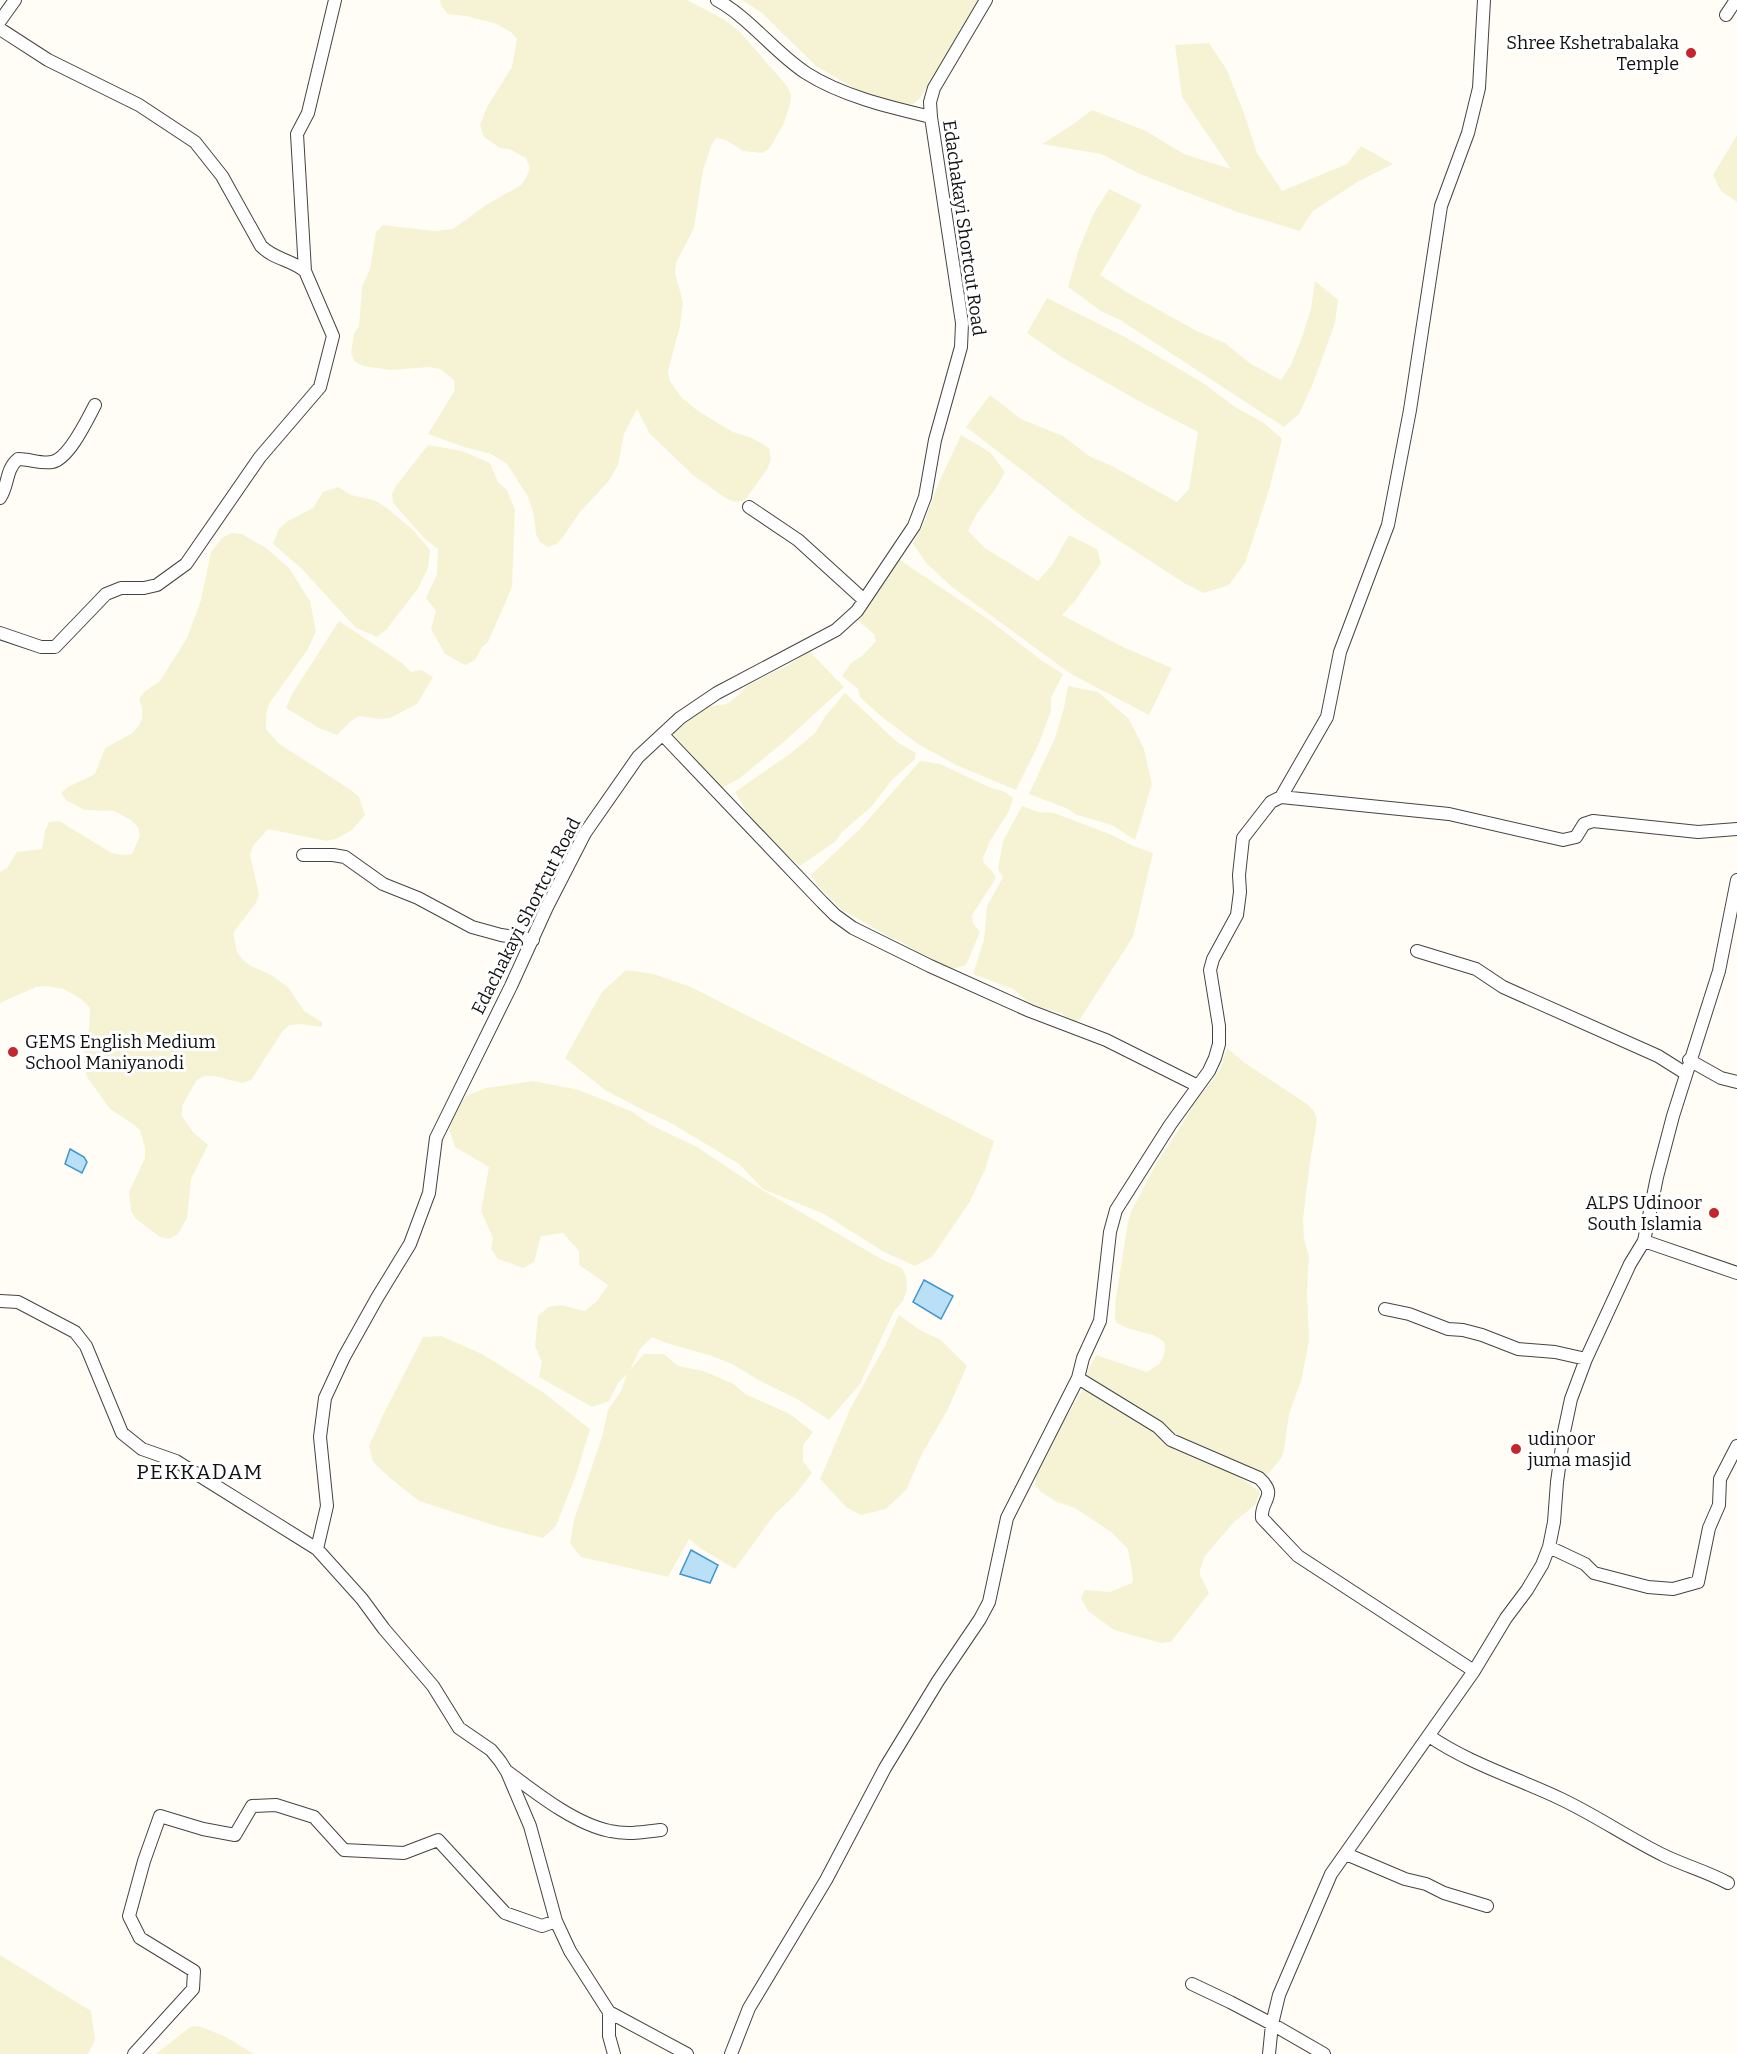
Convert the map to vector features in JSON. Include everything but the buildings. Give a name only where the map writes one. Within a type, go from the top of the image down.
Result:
[{"type":"street","points":[[0,21],[15,0]]},
{"type":"street","points":[[0,633],[41,647],[55,647],[106,594],[121,588],[144,588],[157,585],[186,564],[261,458],[320,387],[333,336],[305,271],[297,134],[309,113],[335,0]]},
{"type":"street","points":[[717,0],[733,8],[805,72],[839,90],[931,117]]},
{"type":"street","name":"Edachakayi Shortcut Road","points":[[317,1549],[327,1506],[320,1437],[325,1398],[344,1357],[410,1244],[429,1192],[436,1138],[585,833],[638,758],[680,718],[717,693],[836,630],[856,611],[914,526],[925,496],[935,440],[962,347],[962,323],[930,102],[934,88],[978,18],[986,0]]},
{"type":"street","points":[[1281,797],[1327,717],[1340,652],[1388,525],[1410,410],[1441,206],[1468,134],[1479,88],[1484,0]]},
{"type":"street","points":[[1726,15],[1736,0]]},
{"type":"street","points":[[0,29],[48,60],[139,105],[195,142],[222,176],[261,246],[280,260],[296,264],[305,271]]},
{"type":"street","points":[[0,498],[4,492],[11,465],[18,459],[55,461],[65,454],[95,405]]},
{"type":"street","points":[[749,507],[798,540],[864,600]]},
{"type":"street","points":[[663,735],[822,902],[853,928],[1030,1011],[1106,1040],[1197,1086]]},
{"type":"street","points":[[731,2054],[749,2008],[826,1880],[885,1768],[989,1602],[1007,1518],[1078,1378],[1083,1358],[1100,1321],[1110,1232],[1116,1210],[1170,1125],[1209,1071],[1219,1044],[1219,1026],[1210,970],[1213,959],[1237,915],[1243,838],[1271,802],[1281,797],[1449,814],[1563,840],[1576,837],[1584,824],[1593,821],[1698,832],[1737,830]]},
{"type":"street","points":[[303,855],[345,857],[383,884],[418,898],[472,927],[533,940]]},
{"type":"street","points":[[1269,2054],[1278,1995],[1331,1875],[1474,1671],[1542,1565],[1549,1547],[1554,1522],[1564,1432],[1571,1399],[1586,1359],[1630,1264],[1644,1241],[1657,1177],[1687,1066],[1705,1020],[1719,971],[1737,880]]},
{"type":"street","points":[[1417,951],[1476,969],[1503,987],[1658,1056],[1737,1082]]},
{"type":"street","points":[[1644,1241],[1737,1273]]},
{"type":"street","points":[[0,1301],[18,1302],[75,1332],[86,1346],[123,1433],[142,1449],[176,1461],[317,1549],[362,1599],[384,1629],[433,1686],[459,1728],[491,1750],[507,1772],[530,1826],[556,1921],[570,1951],[609,2012],[687,2054]]},
{"type":"street","points":[[1385,1309],[1409,1314],[1448,1329],[1482,1335],[1518,1349],[1555,1352],[1586,1359]]},
{"type":"street","points":[[1078,1378],[1151,1422],[1171,1440],[1259,1478],[1266,1485],[1269,1499],[1261,1511],[1262,1518],[1298,1556],[1474,1671]]},
{"type":"street","points":[[1549,1547],[1585,1564],[1594,1573],[1648,1587],[1673,1589],[1698,1582],[1709,1528],[1719,1505],[1720,1479],[1737,1446]]},
{"type":"street","points":[[1429,1736],[1469,1760],[1563,1800],[1666,1857],[1711,1873],[1728,1883]]},
{"type":"street","points":[[507,1772],[559,1808],[593,1826],[631,1834],[661,1830]]},
{"type":"street","points":[[134,2054],[193,1989],[194,1971],[140,1938],[129,1916],[144,1861],[160,1816],[202,1829],[235,1835],[252,1806],[276,1805],[314,1816],[344,1850],[404,1853],[438,1840],[505,1913],[542,1926],[556,1921]]},
{"type":"street","points":[[1346,1854],[1405,1879],[1426,1884],[1444,1893],[1487,1906]]},
{"type":"street","points":[[1192,1984],[1230,2001],[1324,2054]]},
{"type":"street","points":[[609,2012],[609,2036],[614,2054]]},
{"type":"shaded area","points":[[440,0],[687,0],[725,20],[740,32],[787,86],[791,95],[790,104],[784,123],[770,148],[762,153],[743,151],[726,140],[716,138],[703,170],[694,228],[676,263],[675,273],[683,302],[680,326],[668,371],[670,381],[681,397],[698,411],[733,432],[752,438],[769,448],[771,459],[768,468],[745,500],[736,502],[727,499],[694,476],[650,434],[637,409],[624,434],[618,465],[608,482],[580,512],[557,544],[548,547],[540,542],[536,534],[534,515],[528,497],[507,464],[491,454],[428,434],[455,390],[454,380],[440,369],[430,367],[390,370],[363,366],[354,361],[351,353],[354,334],[359,326],[362,287],[370,269],[376,232],[383,225],[434,231],[453,229],[486,205],[521,185],[530,168],[526,158],[509,149],[500,148],[484,137],[480,125],[487,107],[512,67],[517,39],[511,32],[494,23],[448,14],[441,6]]},
{"type":"shaded area","points":[[742,0],[978,0],[973,15],[920,98],[913,104],[903,106],[859,91],[816,66],[762,13]]},
{"type":"shaded area","points":[[1209,43],[1227,70],[1257,153],[1282,191],[1347,164],[1361,146],[1393,164],[1359,181],[1313,211],[1300,231],[1237,212],[1140,174],[1101,154],[1042,144],[1092,110],[1146,131],[1184,154],[1231,169],[1182,97],[1175,45]]},
{"type":"shaded area","points":[[1737,135],[1737,202],[1721,191],[1713,175]]},
{"type":"shaded area","points":[[1109,189],[1142,205],[1100,275],[1195,330],[1225,343],[1251,364],[1281,380],[1291,365],[1302,337],[1311,309],[1315,281],[1338,300],[1335,323],[1312,386],[1299,414],[1284,427],[1120,320],[1101,311],[1068,287],[1079,249],[1094,213]]},
{"type":"shaded area","points":[[1047,298],[1125,337],[1203,383],[1235,407],[1264,423],[1282,439],[1269,490],[1245,563],[1229,585],[1204,593],[1184,583],[1084,518],[966,427],[990,395],[1021,419],[1063,436],[1089,456],[1177,502],[1189,489],[1198,432],[1063,358],[1027,333]]},
{"type":"shaded area","points":[[961,435],[990,452],[1005,472],[968,531],[985,548],[1038,581],[1052,565],[1069,535],[1097,549],[1101,563],[1075,601],[1062,615],[1123,647],[1172,668],[1149,715],[1071,674],[952,587],[927,564],[913,544]]},
{"type":"shaded area","points":[[428,445],[462,451],[490,463],[498,482],[507,490],[515,510],[512,586],[488,642],[482,647],[475,660],[465,665],[445,654],[431,629],[436,611],[426,598],[437,574],[438,549],[425,539],[393,503],[392,494],[395,487]]},
{"type":"shaded area","points":[[338,487],[351,495],[374,500],[387,508],[413,530],[430,550],[428,568],[417,590],[386,630],[377,637],[356,628],[301,568],[273,544],[279,529],[288,521],[313,508],[323,492]]},
{"type":"shaded area","points":[[232,533],[242,534],[266,548],[289,568],[310,601],[316,631],[308,649],[269,704],[266,729],[278,743],[351,790],[359,797],[365,815],[352,830],[336,839],[326,841],[268,829],[253,846],[250,855],[259,894],[256,903],[233,933],[237,952],[251,966],[271,975],[288,987],[304,1011],[322,1022],[322,1027],[289,1025],[251,1080],[242,1083],[214,1076],[204,1076],[196,1081],[182,1106],[182,1116],[193,1132],[208,1145],[191,1179],[187,1218],[178,1234],[169,1239],[160,1237],[136,1219],[131,1211],[129,1192],[145,1158],[145,1148],[140,1130],[110,1109],[87,1077],[83,1058],[90,1008],[81,999],[64,989],[46,986],[36,987],[0,1003],[0,872],[7,868],[17,852],[42,849],[49,822],[59,821],[112,853],[132,854],[140,836],[138,827],[131,820],[114,811],[85,810],[67,801],[61,793],[68,787],[95,774],[105,748],[131,734],[138,727],[142,719],[139,699],[144,692],[160,681],[187,638],[201,600],[211,552],[223,537]]},
{"type":"shaded area","points":[[897,558],[988,619],[1063,674],[1051,698],[1051,711],[1039,743],[1016,790],[956,765],[918,744],[882,717],[860,697],[858,689],[842,676],[851,663],[862,656],[876,641],[874,634],[855,618]]},
{"type":"shaded area","points":[[339,621],[402,663],[411,672],[421,670],[433,677],[417,704],[390,718],[359,716],[337,735],[319,728],[286,708],[292,694]]},
{"type":"shaded area","points":[[809,651],[844,687],[786,740],[740,778],[722,788],[710,779],[671,736],[704,707],[727,704],[747,686],[792,663]]},
{"type":"shaded area","points":[[1068,686],[1098,692],[1129,719],[1144,749],[1152,784],[1135,840],[1112,825],[1077,815],[1066,808],[1029,794],[1055,738]]},
{"type":"shaded area","points":[[845,693],[897,742],[916,753],[915,759],[892,780],[871,807],[842,832],[836,841],[800,866],[777,847],[752,821],[735,792],[791,753],[815,733],[826,715]]},
{"type":"shaded area","points":[[920,761],[940,764],[1005,792],[1013,798],[1009,811],[990,841],[983,858],[984,863],[996,878],[972,915],[973,923],[980,932],[966,965],[953,969],[934,963],[902,942],[841,909],[820,888],[811,875],[859,830]]},
{"type":"shaded area","points":[[1022,806],[1038,812],[1054,813],[1153,853],[1133,937],[1080,1019],[1074,1023],[1061,1013],[1027,1001],[1013,989],[973,974],[984,940],[987,906],[1003,877],[998,869],[1003,841]]},
{"type":"shaded area","points":[[626,970],[654,974],[691,987],[994,1141],[985,1170],[969,1203],[932,1257],[915,1266],[884,1252],[824,1214],[763,1189],[739,1164],[671,1123],[605,1090],[565,1058],[602,992]]},
{"type":"shaded area","points":[[1227,1048],[1245,1063],[1307,1104],[1314,1111],[1317,1120],[1303,1219],[1304,1239],[1309,1257],[1307,1291],[1309,1340],[1302,1378],[1289,1414],[1284,1450],[1281,1459],[1266,1476],[1203,1446],[1179,1438],[1087,1377],[1087,1372],[1096,1355],[1147,1372],[1159,1364],[1164,1355],[1163,1341],[1153,1335],[1127,1328],[1117,1323],[1115,1319],[1115,1304],[1128,1222],[1156,1164],[1197,1098],[1221,1067]]},
{"type":"shaded area","points":[[533,1081],[579,1090],[633,1112],[651,1125],[697,1147],[754,1185],[883,1260],[902,1268],[906,1276],[907,1289],[903,1301],[894,1311],[860,1384],[829,1420],[797,1399],[732,1364],[709,1355],[652,1337],[640,1349],[630,1370],[644,1354],[664,1354],[678,1366],[703,1371],[734,1384],[745,1394],[790,1414],[813,1432],[803,1445],[803,1461],[812,1473],[794,1496],[775,1514],[735,1569],[689,1539],[668,1577],[581,1557],[570,1543],[574,1520],[602,1437],[608,1410],[621,1391],[627,1374],[618,1383],[609,1401],[592,1407],[539,1377],[542,1362],[535,1346],[538,1316],[548,1307],[561,1305],[585,1311],[597,1301],[608,1285],[579,1265],[579,1251],[563,1233],[541,1236],[534,1262],[523,1268],[498,1259],[491,1249],[493,1238],[481,1211],[489,1167],[455,1147],[447,1123],[466,1096],[486,1088]]},
{"type":"shaded area","points":[[899,1315],[920,1330],[941,1340],[967,1366],[948,1409],[922,1454],[906,1490],[886,1509],[861,1515],[846,1507],[820,1479],[851,1407],[885,1346]]},
{"type":"shaded area","points":[[441,1336],[482,1354],[544,1393],[590,1429],[576,1475],[556,1526],[543,1538],[496,1526],[419,1501],[373,1462],[369,1446],[423,1337]]},
{"type":"shaded area","points":[[1088,1388],[1180,1450],[1238,1476],[1260,1492],[1255,1505],[1233,1523],[1205,1556],[1200,1575],[1209,1593],[1171,1642],[1161,1643],[1114,1630],[1088,1611],[1081,1598],[1085,1590],[1110,1592],[1132,1583],[1128,1549],[1111,1532],[1075,1508],[1057,1502],[1041,1492],[1035,1485],[1036,1476],[1059,1429],[1083,1389]]},
{"type":"shaded area","points":[[0,1955],[91,2011],[95,2040],[88,2054],[0,2054]]},
{"type":"shaded area","points":[[199,2026],[226,2037],[254,2054],[156,2054],[190,2027]]},
{"type":"water","points":[[70,1149],[84,1157],[87,1162],[82,1173],[65,1164]]},
{"type":"water","points":[[924,1280],[953,1296],[941,1319],[913,1302]]},
{"type":"water","points":[[691,1550],[718,1565],[710,1583],[680,1574]]},
{"type":"place","name":"Shree Kshetrabalaka Temple","points":[[1691,53]]},
{"type":"place","name":"GEMS English Medium School Maniyanodi","points":[[13,1052]]},
{"type":"place","name":"ALPS Udinoor South Islamia","points":[[1714,1213]]},
{"type":"place","name":"udinoor juma masjid","points":[[1516,1449]]},
{"type":"district","name":"PEKKADAM","points":[[200,1472]]}]
